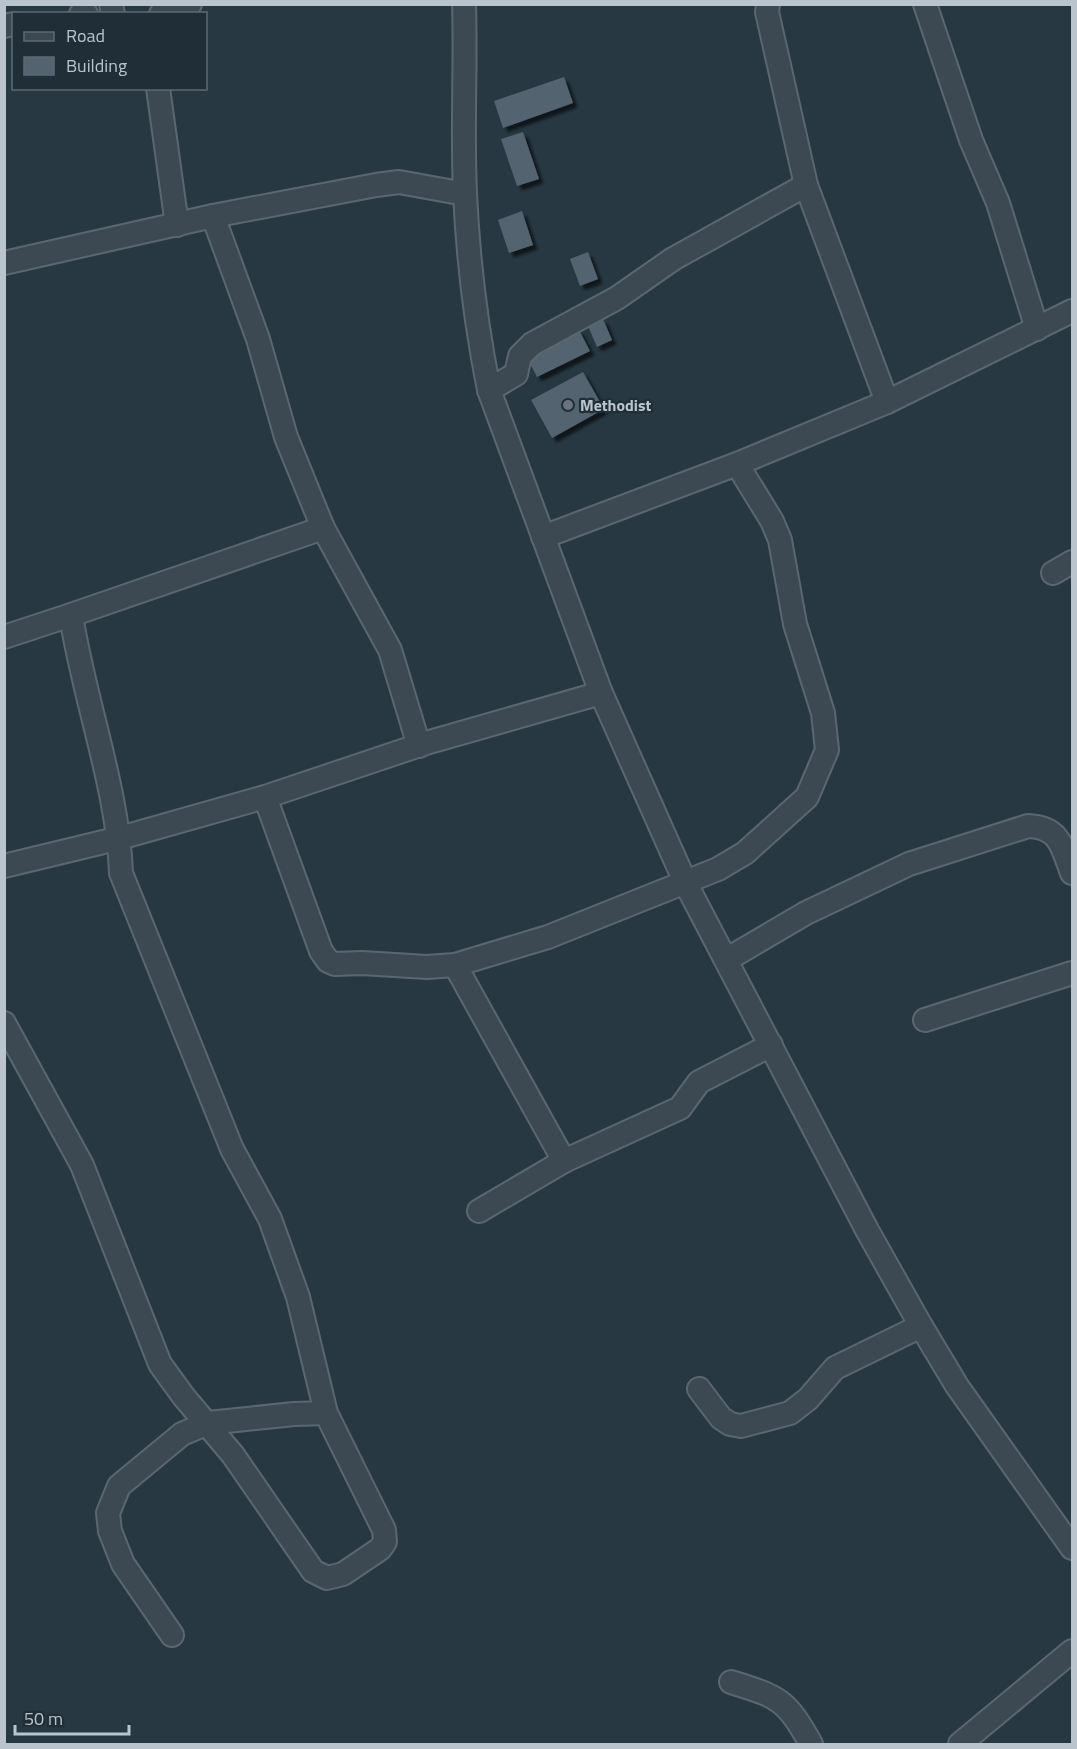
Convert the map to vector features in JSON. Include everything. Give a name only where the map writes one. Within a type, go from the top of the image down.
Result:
[{"type":"street","points":[[166,12],[190,4]]},
{"type":"street","points":[[464,4],[465,194],[475,314],[489,390],[601,693],[686,884],[921,1326],[957,1386],[1072,1548]]},
{"type":"street","points":[[768,4],[767,12],[806,185],[887,402]]},
{"type":"street","points":[[925,4],[971,140],[998,203],[1037,329]]},
{"type":"street","points":[[158,90],[177,225]]},
{"type":"street","points":[[4,263],[213,216],[399,182],[465,194]]},
{"type":"street","points":[[489,390],[516,374],[520,356],[532,344],[617,298],[673,259],[806,185]]},
{"type":"street","points":[[213,216],[258,339],[286,437],[323,528],[390,650],[419,746]]},
{"type":"street","points":[[543,537],[737,464],[887,402],[1072,311]]},
{"type":"street","points":[[265,797],[321,951],[328,961],[335,963],[426,968],[455,965],[548,937],[686,884],[745,853],[807,797],[827,750],[823,713],[795,624],[780,540],[772,521],[737,464]]},
{"type":"street","points":[[4,637],[323,528]]},
{"type":"street","points":[[1053,573],[1072,562]]},
{"type":"street","points":[[4,1023],[82,1165],[160,1364],[184,1397],[208,1423],[314,1571],[335,1578],[380,1549],[386,1537],[326,1413],[298,1297],[270,1219],[232,1149],[121,873],[120,838],[77,657],[71,615]]},
{"type":"street","points":[[4,866],[120,838],[265,797],[419,746],[601,693]]},
{"type":"street","points":[[726,960],[806,913],[909,864],[1028,826],[1042,826],[1058,837],[1072,873]]},
{"type":"street","points":[[455,965],[564,1161]]},
{"type":"street","points":[[925,1020],[1072,973]]},
{"type":"street","points":[[479,1211],[564,1161],[680,1108],[699,1082],[771,1045]]},
{"type":"street","points":[[699,1389],[721,1418],[730,1424],[741,1426],[789,1413],[808,1399],[835,1368],[921,1326]]},
{"type":"street","points":[[172,1635],[123,1564],[110,1531],[108,1513],[119,1486],[182,1434],[208,1423],[326,1413]]},
{"type":"street","points":[[960,1744],[1072,1652]]},
{"type":"street","points":[[730,1682],[775,1696],[795,1714],[811,1744]]},
{"type":"building","points":[[564,77],[573,103],[503,128],[494,101]]},
{"type":"building","points":[[523,132],[539,179],[517,186],[501,139]]},
{"type":"building","points":[[522,211],[533,245],[509,253],[498,220]]},
{"type":"building","points":[[588,252],[598,279],[580,286],[570,259]]},
{"type":"building","points":[[603,319],[612,340],[597,347],[588,326]]},
{"type":"building","points":[[579,330],[590,351],[537,377],[526,356]]},
{"type":"building","name":"Methodist","points":[[583,372],[604,409],[552,438],[531,400]]},
{"type":"place","name":"Methodist","points":[[568,405]]}]
